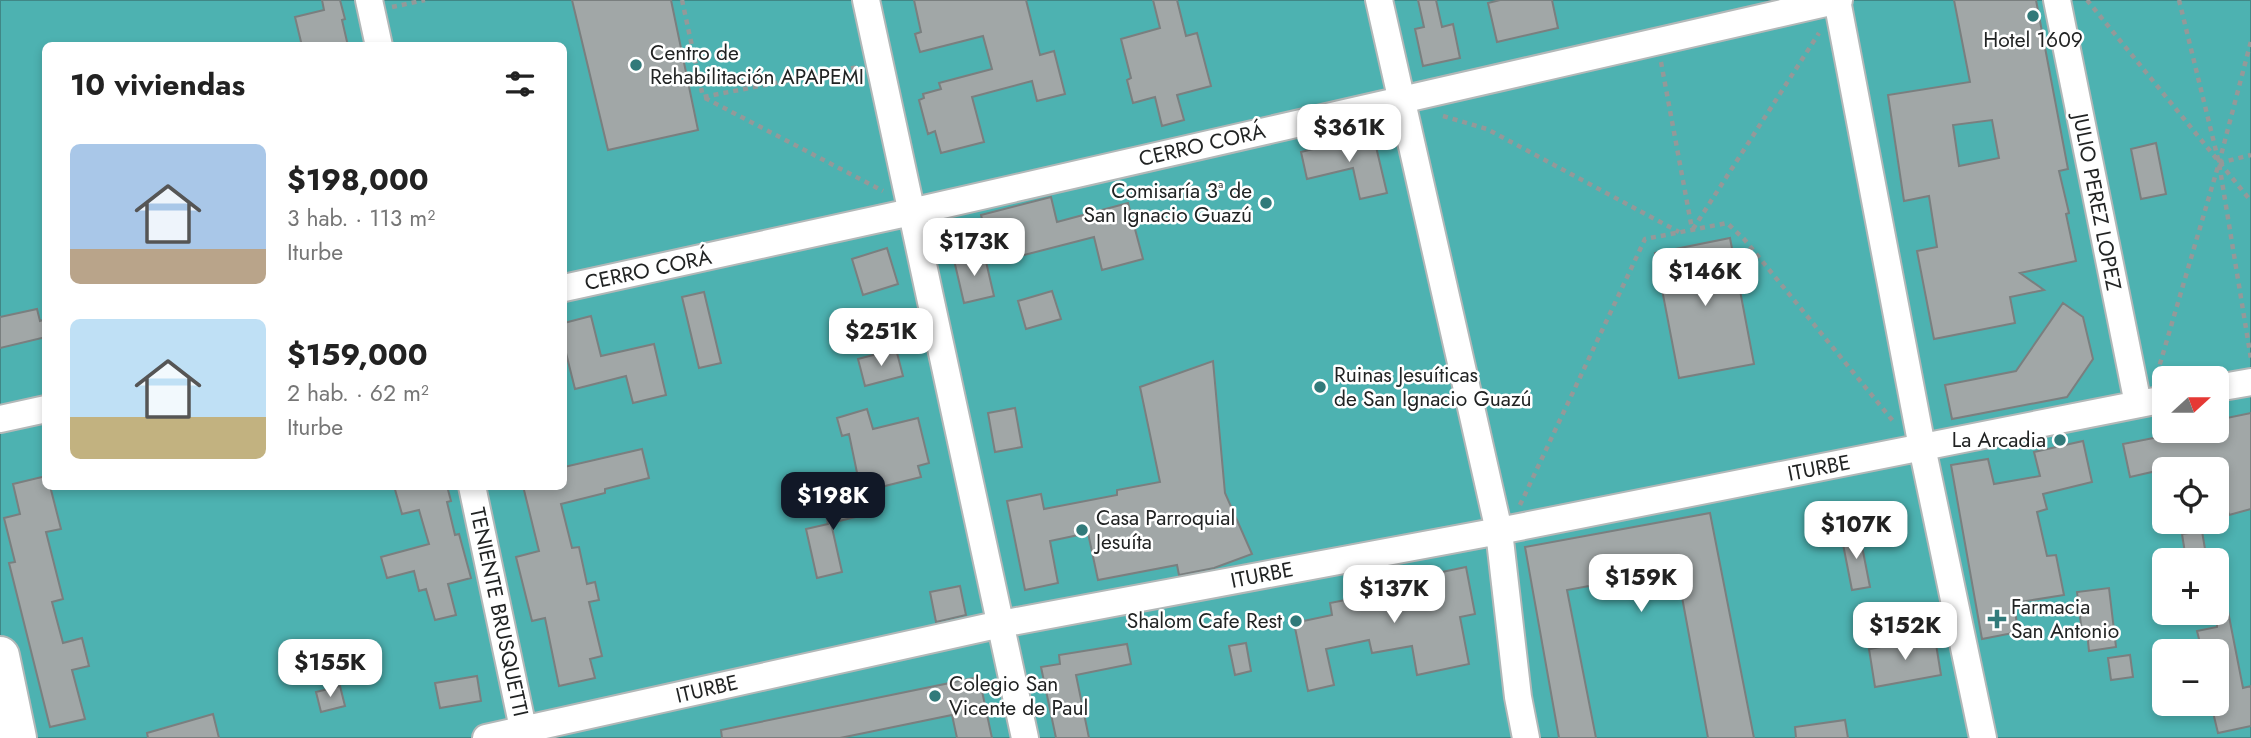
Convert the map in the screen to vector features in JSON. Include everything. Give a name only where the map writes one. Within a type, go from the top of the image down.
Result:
[{"type":"street","points":[[866,0],[1025,738]]},
{"type":"street","points":[[1379,0],[1499,531],[1518,697],[1526,738]]},
{"type":"street","points":[[1838,0],[1922,447],[1983,738]]},
{"type":"street","name":"CERRO CORÁ","points":[[567,287],[911,212],[1838,0]]},
{"type":"street","name":"JULIO PEREZ LOPEZ","points":[[2057,0],[2138,404]]},
{"type":"street","points":[[379,4],[379,42]]},
{"type":"street","points":[[2230,386],[2251,382]]},
{"type":"street","name":"ITURBE","points":[[486,738],[524,734],[1001,624],[1499,531],[1922,447],[2138,404],[2152,395]]},
{"type":"street","points":[[0,419],[42,410]]},
{"type":"street","name":"TENIENTE BRUSQUETTI","points":[[473,490],[524,734]]},
{"type":"street","points":[[0,656],[17,738]]},
{"type":"path","points":[[379,4],[425,0]]},
{"type":"path","points":[[682,0],[703,97]]},
{"type":"path","points":[[2087,0],[2251,201]]},
{"type":"path","points":[[2179,0],[2219,163],[2251,359]]},
{"type":"path","points":[[1693,230],[1821,28]]},
{"type":"path","points":[[2166,366],[2251,41]]},
{"type":"path","points":[[1656,43],[1693,230]]},
{"type":"path","points":[[703,97],[859,67]]},
{"type":"path","points":[[703,97],[887,193]]},
{"type":"path","points":[[1443,116],[1486,129],[1679,232]]},
{"type":"path","points":[[2219,163],[2251,155]]},
{"type":"path","points":[[1520,505],[1645,239],[1679,232],[1727,223],[1744,239],[1900,430]]},
{"type":"water","points":[[0,0],[2251,0],[2251,738],[0,738]]},
{"type":"building","points":[[322,0],[340,0],[347,42],[301,42],[295,17],[324,10]]},
{"type":"building","name":"Centro de Rehabilitación APAPEMI","points":[[572,0],[671,0],[698,130],[608,150]]},
{"type":"building","points":[[914,0],[1026,0],[1040,55],[1054,51],[1065,94],[1037,101],[1032,81],[972,97],[984,142],[941,153],[935,131],[928,134],[919,100],[924,98],[923,94],[941,89],[939,83],[992,69],[983,36],[920,52],[915,34],[921,32]]},
{"type":"building","points":[[1153,0],[1177,0],[1186,36],[1197,33],[1211,86],[1177,95],[1184,120],[1162,126],[1155,97],[1133,103],[1127,80],[1131,78],[1121,39],[1160,28]]},
{"type":"building","points":[[1418,0],[1436,0],[1442,27],[1453,24],[1460,58],[1423,66],[1415,29],[1424,27]]},
{"type":"building","points":[[1500,0],[1552,0],[1558,28],[1497,42],[1488,3]]},
{"type":"building","points":[[1954,0],[2036,0],[2068,169],[2059,171],[2076,261],[2020,273],[2044,290],[2010,297],[2015,323],[1934,339],[1917,251],[1937,247],[1929,196],[1904,201],[1888,95],[1970,82]],"holes":[[[1992,120],[1999,158],[1959,166],[1953,125]]]},
{"type":"building","points":[[1373,134],[1387,193],[1360,199],[1353,168],[1307,179],[1301,152]]},
{"type":"building","points":[[2156,143],[2166,194],[2141,199],[2131,149]]},
{"type":"building","points":[[1051,197],[1057,222],[1128,203],[1143,259],[1102,270],[1094,237],[993,263],[981,215]]},
{"type":"building","points":[[1730,238],[1754,364],[1679,378],[1655,253]]},
{"type":"building","points":[[887,248],[898,284],[863,295],[852,259]]},
{"type":"building","points":[[984,253],[994,296],[964,303],[954,260]]},
{"type":"building","points":[[1052,291],[1061,319],[1026,329],[1018,301]]},
{"type":"building","points":[[704,292],[721,363],[699,368],[682,297]]},
{"type":"building","points":[[2063,303],[2083,317],[2093,359],[2067,397],[1952,419],[1945,385],[2016,371]]},
{"type":"building","points":[[37,309],[42,320],[42,338],[0,348],[0,317]]},
{"type":"building","points":[[591,316],[601,356],[654,344],[666,395],[633,403],[626,376],[575,389],[567,357],[567,322]]},
{"type":"building","points":[[896,349],[903,376],[865,386],[858,359]]},
{"type":"building","points":[[1213,361],[1225,493],[1252,554],[1214,568],[1179,575],[1177,565],[1098,580],[1088,533],[1050,541],[1058,583],[1025,590],[1007,501],[1041,494],[1044,509],[1117,495],[1117,490],[1160,482],[1140,387]]},
{"type":"building","points":[[1015,408],[1022,447],[995,452],[988,413]]},
{"type":"building","points":[[867,409],[873,429],[918,418],[929,463],[918,466],[921,477],[861,492],[849,434],[842,436],[837,418]]},
{"type":"building","points":[[2251,413],[2251,509],[2229,515],[2229,457],[2152,457],[2152,472],[2130,477],[2123,444],[2152,438],[2152,443],[2230,443],[2230,417]]},
{"type":"building","points":[[2083,441],[2092,482],[2043,494],[2047,509],[2037,512],[2047,556],[2056,555],[2064,595],[2014,603],[2018,632],[1982,639],[1951,465],[1988,459],[1994,484],[2040,476],[2034,452]]},
{"type":"building","points":[[642,449],[649,478],[561,504],[572,548],[579,547],[587,584],[595,582],[599,600],[589,602],[602,656],[590,659],[595,678],[559,686],[545,618],[532,621],[516,557],[539,551],[524,490],[567,490],[567,466]]},
{"type":"building","points":[[42,477],[42,490],[51,490],[61,529],[46,532],[63,599],[52,602],[63,643],[82,638],[89,666],[72,670],[85,719],[50,727],[9,563],[15,562],[4,518],[20,514],[13,484]]},
{"type":"building","points":[[395,490],[448,490],[451,501],[447,502],[455,535],[459,534],[471,578],[448,584],[456,615],[435,620],[426,589],[419,591],[414,571],[387,578],[381,557],[429,544],[419,510],[402,514]]},
{"type":"building","points":[[863,492],[868,514],[831,523],[842,572],[817,578],[806,529],[828,524],[823,501]]},
{"type":"building","points":[[1710,513],[1754,738],[1708,738],[1677,570],[1567,590],[1596,738],[1559,738],[1525,547]]},
{"type":"building","points":[[1859,531],[1870,587],[1852,590],[1841,534]]},
{"type":"building","points":[[2182,534],[2202,534],[2205,548],[2184,548]]},
{"type":"building","points":[[1466,567],[1475,614],[1460,617],[1469,664],[1417,675],[1412,646],[1372,653],[1369,640],[1326,649],[1334,685],[1308,691],[1294,623],[1332,615],[1330,603],[1371,595],[1370,587]]},
{"type":"building","points":[[960,586],[966,615],[936,622],[930,592]]},
{"type":"building","points":[[2109,588],[2116,647],[2089,651],[2087,632],[2082,633],[2077,592]]},
{"type":"building","points":[[2229,616],[2243,688],[2251,686],[2251,726],[2218,733],[2214,716],[2229,716],[2229,639],[2199,639],[2197,631],[2229,625]]},
{"type":"building","points":[[1935,638],[1941,675],[1875,687],[1869,649]]},
{"type":"building","points":[[1246,643],[1251,671],[1235,675],[1229,646]]},
{"type":"building","points":[[1127,644],[1131,664],[1076,675],[1089,738],[1056,738],[1041,667],[1060,664],[1059,655]]},
{"type":"building","points":[[2130,655],[2133,677],[2111,680],[2108,658]]},
{"type":"building","points":[[477,676],[481,701],[440,708],[435,683]]},
{"type":"building","name":"Colegio San Vicente de Paul","points":[[979,677],[992,738],[957,738],[952,715],[840,738],[722,738],[721,730]]},
{"type":"building","points":[[340,686],[345,706],[321,712],[316,692]]},
{"type":"building","points":[[213,714],[219,738],[148,738],[147,733]]},
{"type":"building","points":[[1845,720],[1848,738],[1796,738],[1795,727]]},
{"type":"place","name":"Hotel 1609","points":[[2033,16]]},
{"type":"place","name":"Centro de Rehabilitación APAPEMI","points":[[636,65]]},
{"type":"place","name":"Comisaría 3ª de San Ignacio Guazú","points":[[1266,203]]},
{"type":"place","name":"Ruinas Jesuíticas de San Ignacio Guazú","points":[[1320,387]]},
{"type":"place","name":"La Arcadia","points":[[2060,440]]},
{"type":"place","name":"Casa Parroquial Jesuíta","points":[[1082,530]]},
{"type":"place","name":"Farmacia San Antonio","points":[[1997,619]]},
{"type":"place","name":"Shalom Cafe Rest","points":[[1296,621]]},
{"type":"place","name":"Colegio San Vicente de Paul","points":[[935,696]]}]
